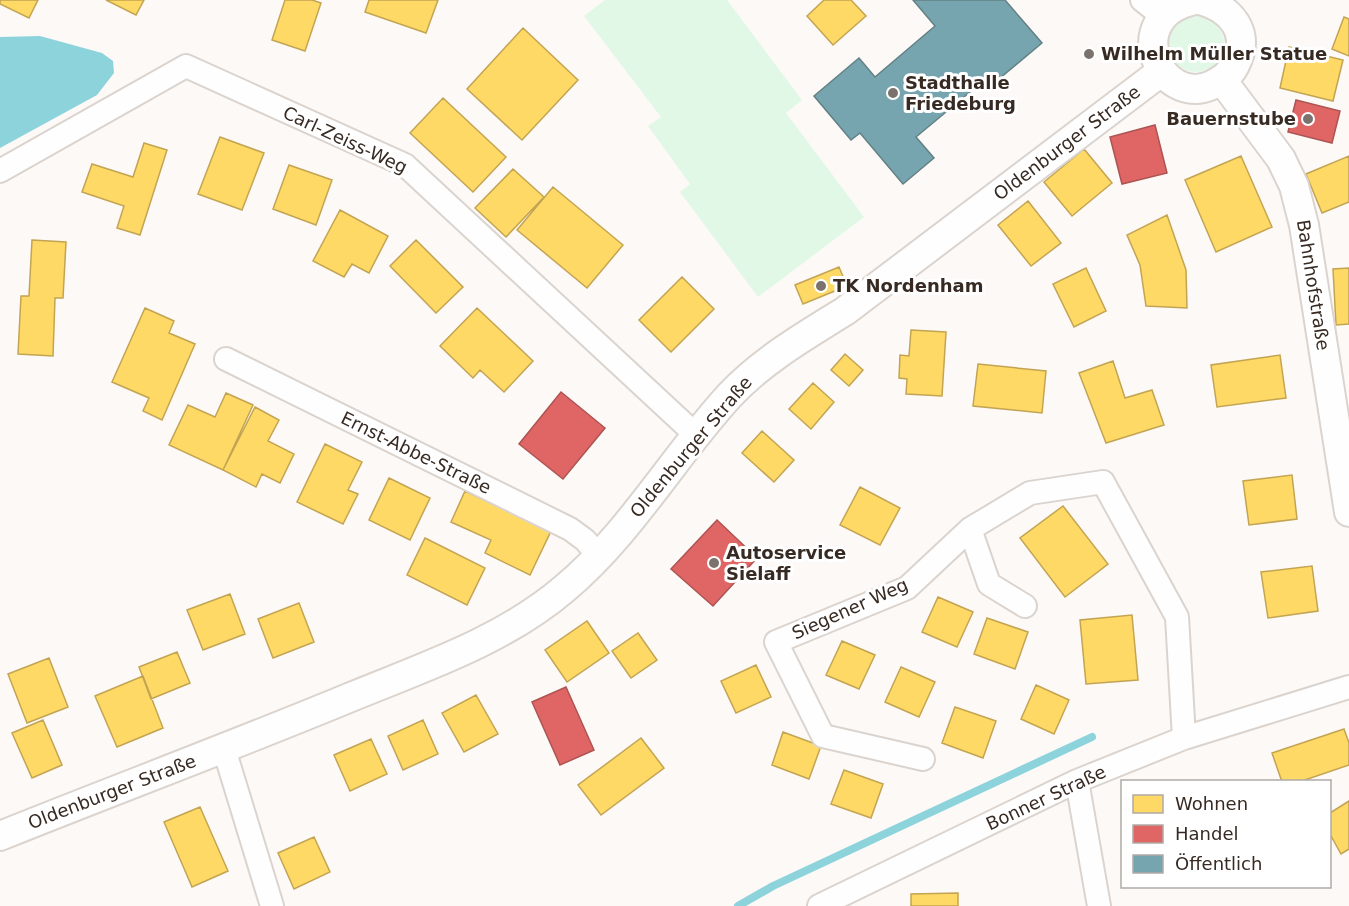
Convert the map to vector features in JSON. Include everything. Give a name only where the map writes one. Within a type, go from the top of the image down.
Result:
[{"type":"street","points":[[1195,0],[1152,8],[1155,29],[1152,44],[1155,58],[1162,71],[1174,82],[1190,88],[1207,87],[1222,80],[1239,58],[1241,44],[1238,7],[1200,0]]},
{"type":"street","name":"Carl-Zeiss-Weg","points":[[0,171],[186,66],[405,165],[696,435]]},
{"type":"street","name":"Oldenburger Straße","points":[[0,836],[224,749],[428,666],[503,631],[565,589],[599,556],[696,435],[731,394],[755,372],[794,342],[845,311],[1162,71]]},
{"type":"street","name":"Bahnhofstraße","points":[[1222,80],[1275,151],[1294,186],[1305,232],[1349,512]]},
{"type":"street","name":"Ernst-Abbe-Straße","points":[[226,359],[570,530],[585,540],[599,556]]},
{"type":"street","name":"Siegener Weg","points":[[923,759],[823,736],[776,642],[907,588],[970,529],[1030,493],[1103,482],[1177,616],[1184,738]]},
{"type":"street","points":[[970,529],[989,584],[1025,606]]},
{"type":"street","name":"Bonner Straße","points":[[819,906],[1077,781],[1184,738],[1349,687]]},
{"type":"street","points":[[224,749],[272,906]]},
{"type":"street","points":[[1077,781],[1099,906]]},
{"type":"green space","points":[[605,0],[727,0],[802,100],[786,113],[864,217],[758,297],[680,192],[690,184],[648,126],[661,117],[584,16]]},
{"type":"green space","points":[[1190,16],[1202,16],[1212,20],[1220,28],[1224,44],[1220,60],[1212,68],[1202,72],[1190,72],[1180,68],[1172,60],[1168,50],[1168,38],[1172,28],[1180,20]]},
{"type":"water","points":[[40,36],[102,53],[113,61],[114,73],[97,95],[0,148],[0,37]]},
{"type":"building: Wohnen","points":[[0,0],[38,0],[29,18],[0,4]]},
{"type":"building: Wohnen","points":[[106,0],[144,0],[136,15]]},
{"type":"building: Wohnen","points":[[285,0],[312,0],[321,3],[305,51],[272,40]]},
{"type":"building: Wohnen","points":[[369,0],[438,0],[426,33],[365,12]]},
{"type":"building: Wohnen","points":[[824,0],[851,0],[866,16],[833,45],[807,16]]},
{"type":"building: Wohnen","points":[[1344,17],[1349,19],[1349,56],[1332,49]]},
{"type":"building: Wohnen","points":[[523,28],[578,80],[522,140],[467,89]]},
{"type":"building: Wohnen","points":[[1289,47],[1343,60],[1333,101],[1280,88]]},
{"type":"building: Wohnen","points":[[443,98],[506,157],[473,192],[410,133]]},
{"type":"building: Wohnen","points":[[220,137],[264,153],[242,210],[198,194]]},
{"type":"building: Wohnen","points":[[144,143],[167,150],[140,235],[117,228],[124,206],[82,192],[92,164],[133,177]]},
{"type":"building: Wohnen","points":[[1084,149],[1112,183],[1072,216],[1044,182]]},
{"type":"building: Wohnen","points":[[1241,156],[1272,227],[1216,252],[1185,180]]},
{"type":"building: Wohnen","points":[[1349,156],[1349,202],[1322,213],[1306,174]]},
{"type":"building: Wohnen","points":[[289,165],[332,180],[316,225],[273,209]]},
{"type":"building: Wohnen","points":[[513,169],[544,197],[506,237],[475,208]]},
{"type":"building: Wohnen","points":[[553,187],[623,245],[587,288],[517,230]]},
{"type":"building: Wohnen","points":[[1028,201],[1061,243],[1031,266],[998,225]]},
{"type":"building: Wohnen","points":[[340,210],[388,236],[369,273],[352,264],[344,277],[313,261]]},
{"type":"building: Wohnen","points":[[1167,215],[1186,270],[1187,308],[1146,306],[1140,265],[1127,235]]},
{"type":"building: Wohnen","points":[[32,240],[66,242],[63,298],[55,298],[53,356],[18,354],[21,296],[29,296]]},
{"type":"building: Wohnen","points":[[416,240],[463,287],[436,313],[390,266]]},
{"type":"building: Wohnen","name":"TK Nordenham","points":[[839,267],[847,286],[803,304],[795,285]]},
{"type":"building: Wohnen","points":[[1086,268],[1106,311],[1074,327],[1053,284]]},
{"type":"building: Wohnen","points":[[1349,268],[1349,324],[1336,325],[1333,269]]},
{"type":"building: Wohnen","points":[[682,277],[714,309],[671,352],[639,320]]},
{"type":"building: Wohnen","points":[[145,308],[174,321],[169,333],[195,344],[162,420],[143,411],[149,398],[112,382]]},
{"type":"building: Wohnen","points":[[477,308],[533,361],[504,392],[480,370],[473,378],[440,346]]},
{"type":"building: Wohnen","points":[[911,330],[946,332],[942,396],[906,394],[907,379],[899,378],[900,355],[909,356]]},
{"type":"building: Wohnen","points":[[845,354],[863,370],[849,386],[831,370]]},
{"type":"building: Wohnen","points":[[1280,355],[1286,398],[1217,407],[1211,365]]},
{"type":"building: Wohnen","points":[[1113,361],[1125,398],[1152,390],[1164,425],[1106,443],[1079,373]]},
{"type":"building: Wohnen","points":[[978,364],[1046,371],[1042,413],[973,406]]},
{"type":"building: Wohnen","points":[[813,383],[834,402],[811,429],[789,409]]},
{"type":"building: Wohnen","points":[[226,393],[253,405],[223,470],[169,445],[188,405],[215,417]]},
{"type":"building: Wohnen","points":[[255,407],[279,420],[268,441],[294,454],[280,483],[262,474],[256,487],[223,470]]},
{"type":"building: Wohnen","points":[[762,431],[794,460],[774,482],[742,453]]},
{"type":"building: Wohnen","points":[[325,444],[362,462],[348,490],[358,494],[343,524],[297,502]]},
{"type":"building: Wohnen","points":[[1292,475],[1297,519],[1249,525],[1243,481]]},
{"type":"building: Wohnen","points":[[389,478],[430,498],[410,540],[369,520]]},
{"type":"building: Wohnen","points":[[860,487],[900,508],[880,545],[840,525]]},
{"type":"building: Wohnen","points":[[465,491],[551,531],[530,575],[485,553],[491,540],[451,522]]},
{"type":"building: Wohnen","points":[[1063,506],[1108,564],[1065,597],[1020,538]]},
{"type":"building: Wohnen","points":[[425,538],[485,568],[467,605],[407,575]]},
{"type":"building: Wohnen","points":[[1312,566],[1318,611],[1268,618],[1261,572]]},
{"type":"building: Wohnen","points":[[230,594],[245,634],[203,650],[187,610]]},
{"type":"building: Wohnen","points":[[938,597],[973,612],[957,647],[922,632]]},
{"type":"building: Wohnen","points":[[299,603],[314,642],[273,658],[258,619]]},
{"type":"building: Wohnen","points":[[1132,615],[1138,680],[1086,684],[1080,620]]},
{"type":"building: Wohnen","points":[[987,618],[1028,632],[1015,669],[974,654]]},
{"type":"building: Wohnen","points":[[587,621],[609,653],[567,682],[545,650]]},
{"type":"building: Wohnen","points":[[638,633],[657,660],[631,678],[612,651]]},
{"type":"building: Wohnen","points":[[842,641],[875,655],[859,689],[826,675]]},
{"type":"building: Wohnen","points":[[177,652],[190,683],[151,699],[139,667]]},
{"type":"building: Wohnen","points":[[49,658],[68,707],[27,723],[8,674]]},
{"type":"building: Wohnen","points":[[756,665],[771,697],[736,713],[721,681]]},
{"type":"building: Wohnen","points":[[901,667],[935,682],[919,717],[885,702]]},
{"type":"building: Wohnen","points":[[143,676],[163,728],[117,747],[95,696]]},
{"type":"building: Wohnen","points":[[1036,685],[1069,700],[1054,734],[1021,719]]},
{"type":"building: Wohnen","points":[[476,695],[498,734],[464,752],[442,713]]},
{"type":"building: Wohnen","points":[[955,707],[996,721],[983,758],[942,743]]},
{"type":"building: Wohnen","points":[[43,720],[62,765],[32,778],[12,733]]},
{"type":"building: Wohnen","points":[[423,720],[438,754],[403,770],[388,736]]},
{"type":"building: Wohnen","points":[[1344,729],[1349,743],[1349,765],[1305,780],[1281,780],[1272,753]]},
{"type":"building: Wohnen","points":[[783,732],[821,746],[809,779],[772,765]]},
{"type":"building: Wohnen","points":[[641,738],[664,768],[601,815],[578,785]]},
{"type":"building: Wohnen","points":[[371,739],[387,774],[350,791],[334,755]]},
{"type":"building: Wohnen","points":[[844,770],[883,784],[871,818],[831,804]]},
{"type":"building: Wohnen","points":[[1349,801],[1349,849],[1341,854],[1331,836],[1331,812]]},
{"type":"building: Wohnen","points":[[200,807],[228,871],[192,887],[164,822]]},
{"type":"building: Wohnen","points":[[314,837],[330,872],[294,889],[278,853]]},
{"type":"building: Wohnen","points":[[958,893],[958,906],[911,906],[911,894]]},
{"type":"building: Handel","points":[[1296,100],[1340,111],[1332,143],[1288,132]]},
{"type":"building: Handel","points":[[1155,125],[1167,173],[1122,184],[1110,137]]},
{"type":"building: Handel","points":[[561,392],[605,428],[563,479],[519,444]]},
{"type":"building: Handel","name":"Autoservice Sielaff","points":[[717,520],[757,558],[713,606],[671,569]]},
{"type":"building: Handel","points":[[566,687],[594,750],[560,765],[532,702]]},
{"type":"building: Öffentlich","name":"Stadthalle Friedeburg","points":[[913,0],[1005,0],[1042,43],[987,89],[982,82],[916,137],[934,158],[903,184],[860,133],[851,140],[814,96],[859,58],[875,77],[935,26]]},
{"type":"waterway","points":[[738,906],[773,886],[1092,737]]},
{"type":"place","name":"Wilhelm Müller Statue","points":[[1089,54]]},
{"type":"place","name":"Stadthalle Friedeburg","points":[[893,93]]},
{"type":"place","name":"Bauernstube","points":[[1308,119]]},
{"type":"place","name":"TK Nordenham","points":[[821,286]]},
{"type":"place","name":"Autoservice Sielaff","points":[[714,563]]}]
